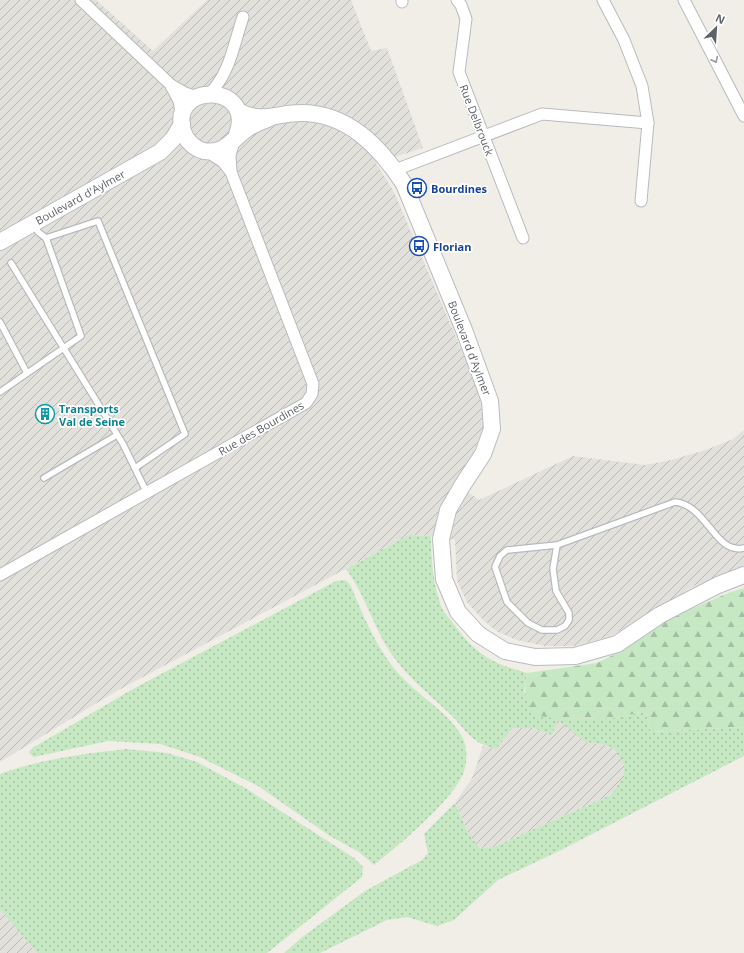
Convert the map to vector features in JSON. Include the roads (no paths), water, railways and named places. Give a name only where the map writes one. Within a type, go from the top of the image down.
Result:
[{"type":"street","points":[[82,0],[170,84],[186,93],[203,95],[218,94],[234,106]]},
{"type":"street","name":"Rue Delbrouck","points":[[457,0],[461,5],[466,19],[459,72],[523,238]]},
{"type":"street","points":[[603,0],[624,40],[642,86],[648,123],[641,201]]},
{"type":"street","points":[[684,0],[744,116]]},
{"type":"street","points":[[182,121],[187,105],[218,84],[227,68],[242,17]]},
{"type":"street","points":[[170,84],[179,101],[186,137],[201,149],[221,150],[235,139],[240,124],[226,88],[227,68]]},
{"type":"street","name":"Boulevard d'Aylmer","points":[[234,106],[257,117],[270,118]]},
{"type":"street","name":"Boulevard d'Aylmer","points":[[235,139],[256,124],[270,118],[300,113],[329,117],[361,134],[372,143],[395,170],[411,199],[466,336],[490,401],[492,429],[483,454],[448,510],[442,539],[444,579],[458,612],[478,634],[505,651],[535,657],[575,656],[617,644],[660,615],[718,585],[744,575]]},
{"type":"street","points":[[395,170],[542,114],[648,123]]},
{"type":"street","name":"Boulevard d'Aylmer","points":[[160,152],[173,139],[182,121]]},
{"type":"street","name":"Rue des Bourdines","points":[[231,172],[230,155],[235,139]]},
{"type":"street","name":"Boulevard d'Aylmer","points":[[0,242],[160,152],[178,147],[201,149]]},
{"type":"street","name":"Rue des Bourdines","points":[[0,575],[306,403],[312,394],[313,384],[231,172],[223,162],[201,149]]},
{"type":"lane","points":[[46,238],[98,221],[185,434],[135,468]]},
{"type":"lane","points":[[0,392],[81,336],[46,238],[38,232],[34,223]]},
{"type":"lane","points":[[10,263],[116,435],[135,468],[147,493]]},
{"type":"lane","points":[[0,322],[27,373]]},
{"type":"lane","points":[[44,478],[116,435]]},
{"type":"lane","points":[[557,545],[553,569],[556,591],[569,613],[569,620],[565,626],[557,630],[542,630],[528,623],[507,602],[495,567],[500,556],[507,550],[557,545],[675,502],[684,503],[694,509],[726,546],[737,549],[744,548]]},
{"type":"place","name":"Bourdines","points":[[417,188]]},
{"type":"place","name":"Florian","points":[[419,246]]},
{"type":"place","name":"Transports Val de Seine","points":[[45,414]]}]
